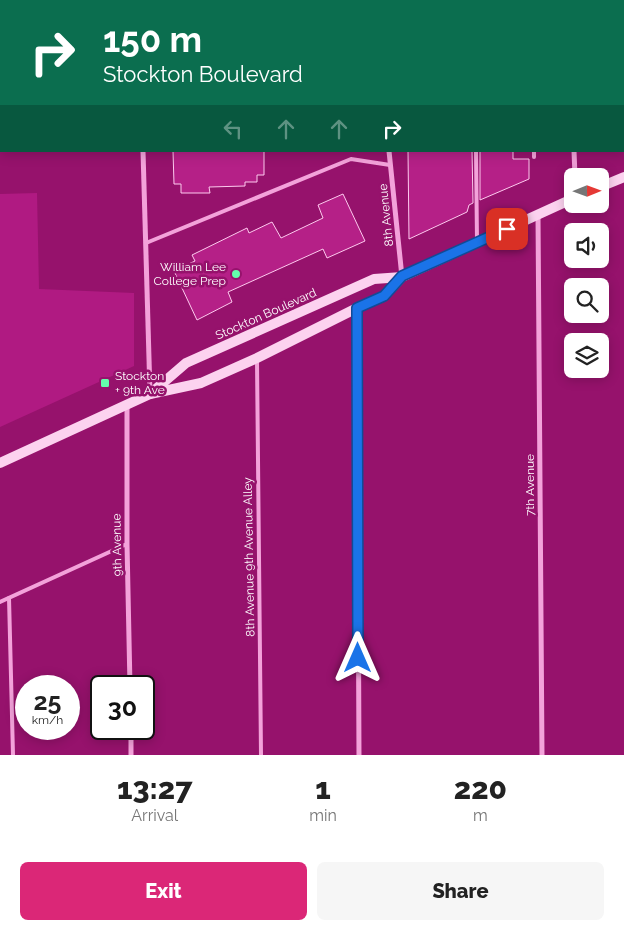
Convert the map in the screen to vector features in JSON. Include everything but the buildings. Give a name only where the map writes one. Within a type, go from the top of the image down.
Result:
[{"type":"main road","points":[[609,183],[624,177]]},
{"type":"main road","name":"Stockton Boulevard","points":[[150,394],[186,363],[374,279],[402,276],[564,203]]},
{"type":"main road","name":"Stockton Boulevard","points":[[0,463],[150,394],[201,383],[257,358],[384,296],[402,276]]},
{"type":"street","points":[[143,152],[150,394]]},
{"type":"street","name":"8th Avenue","points":[[389,152],[402,276]]},
{"type":"street","points":[[574,152],[575,168]]},
{"type":"street","name":"7th Avenue","points":[[538,215],[542,755]]},
{"type":"street","points":[[357,308],[359,755]]},
{"type":"street","name":"9th Avenue","points":[[127,404],[130,675]]},
{"type":"street","points":[[130,740],[131,755]]},
{"type":"lane","points":[[351,152],[351,159]]},
{"type":"lane","points":[[476,152],[477,242]]},
{"type":"lane","points":[[534,152],[534,157]]},
{"type":"lane","points":[[146,243],[351,159],[390,165]]},
{"type":"lane","name":"8th Avenue 9th Avenue Alley","points":[[257,358],[261,755]]},
{"type":"lane","points":[[0,602],[127,544]]},
{"type":"lane","points":[[9,598],[13,755]]},
{"type":"shaded area","points":[[37,193],[39,289],[134,293],[134,366],[0,427],[0,194]]},
{"type":"place","name":"William Lee College Prep","points":[[236,274]]},
{"type":"place","name":"Stockton + 9th Ave","points":[[105,383]]},
{"type":"route","points":[[358,658],[357,308],[384,296],[402,276],[507,229]]}]
